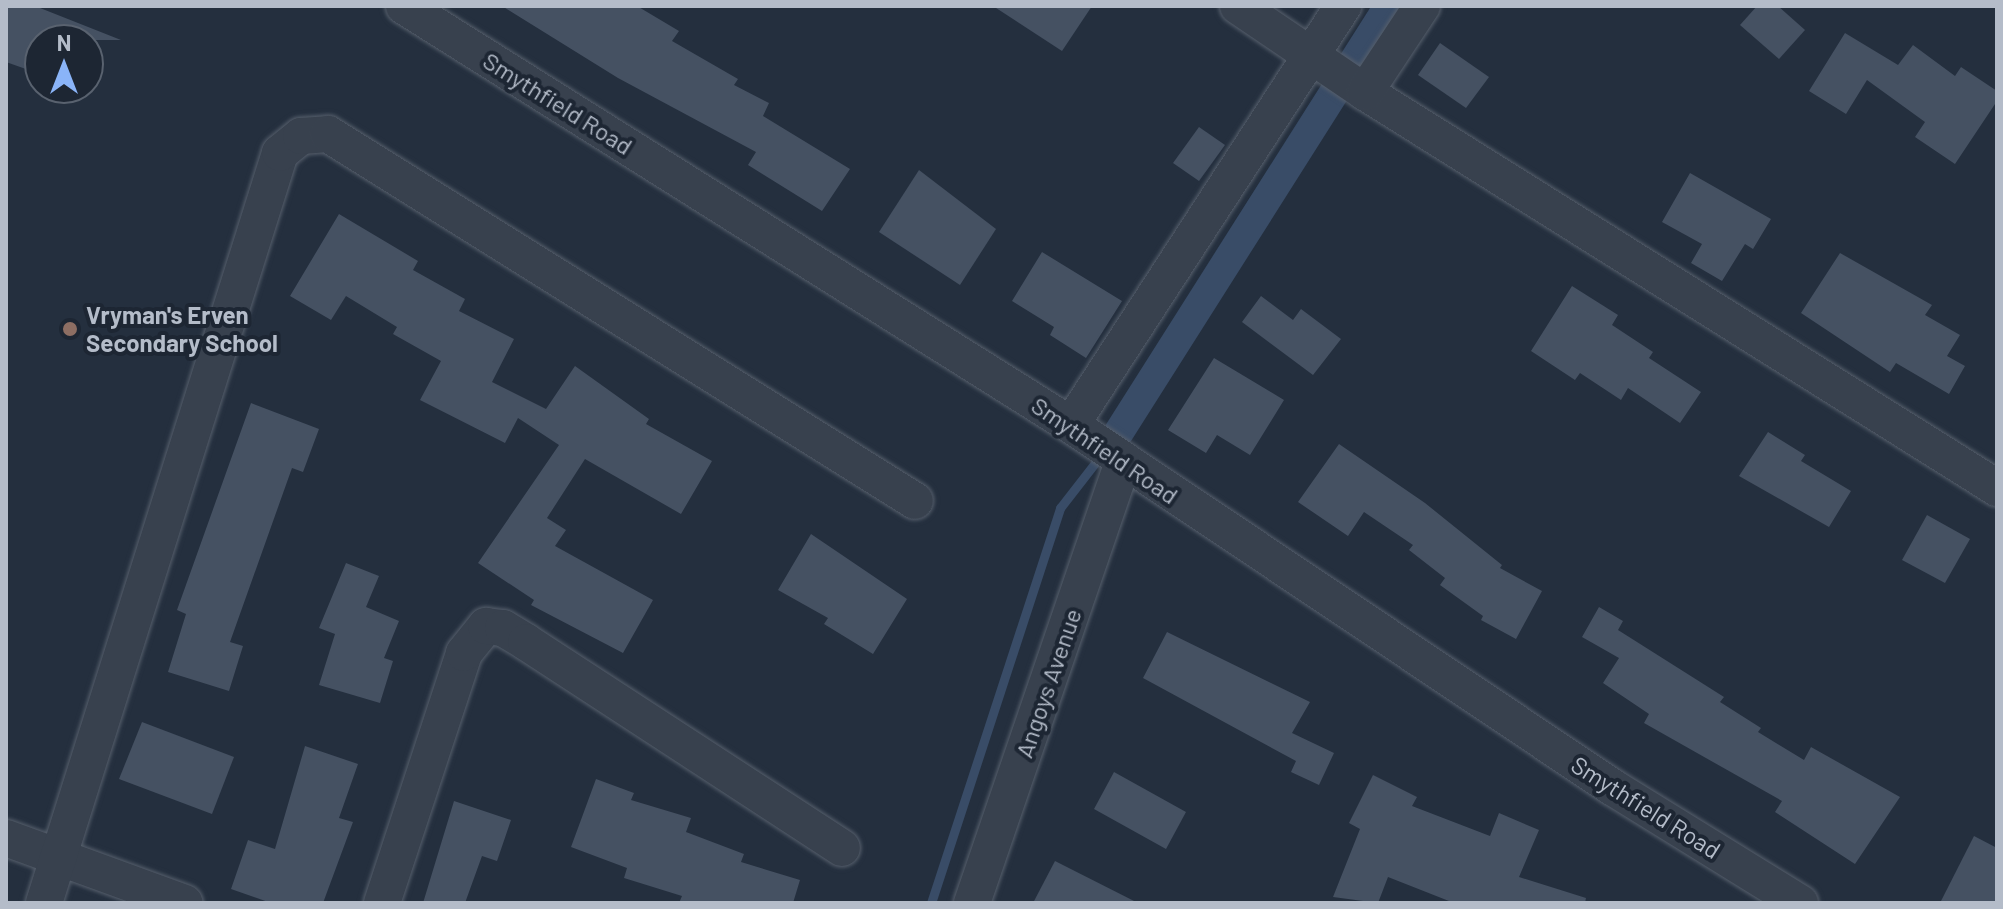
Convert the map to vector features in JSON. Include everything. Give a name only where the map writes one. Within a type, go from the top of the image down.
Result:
[{"type":"street","name":"Smythfield Road","points":[[404,6],[1071,425],[1612,787],[1800,903]]},
{"type":"street","points":[[1238,6],[1365,92],[1997,488]]},
{"type":"street","points":[[1071,425],[1343,6]]},
{"type":"street","points":[[1365,92],[1422,6]]},
{"type":"street","points":[[44,903],[280,153],[301,136],[328,134],[915,501]]},
{"type":"street","name":"Angoys Avenue","points":[[972,903],[1123,462]]},
{"type":"street","points":[[382,903],[464,653],[486,626],[503,628],[526,642],[842,848]]},
{"type":"street","points":[[6,838],[185,903]]},
{"type":"building","points":[[6,6],[35,6],[81,24],[24,24],[24,68],[6,62]]},
{"type":"building","points":[[502,6],[637,6],[679,31],[672,41],[738,79],[734,85],[769,103],[763,116],[850,169],[822,211],[748,165],[756,152],[618,78]]},
{"type":"building","points":[[993,6],[1092,6],[1062,51]]},
{"type":"building","points":[[1757,6],[1778,6],[1805,30],[1779,59],[1740,25]]},
{"type":"building","points":[[104,33],[121,40],[104,40]]},
{"type":"building","points":[[1845,33],[1898,65],[1913,45],[1955,76],[1961,67],[1997,91],[1997,101],[1955,164],[1915,137],[1925,122],[1867,80],[1846,114],[1809,91]]},
{"type":"building","points":[[1440,43],[1489,77],[1466,108],[1418,75]]},
{"type":"building","points":[[1199,127],[1225,145],[1199,181],[1173,163]]},
{"type":"building","points":[[919,170],[996,229],[960,285],[879,232]]},
{"type":"building","points":[[1690,173],[1771,219],[1753,249],[1745,244],[1722,281],[1691,263],[1702,244],[1662,222]]},
{"type":"building","points":[[339,214],[418,261],[413,270],[465,299],[459,311],[514,339],[492,382],[546,409],[575,366],[649,419],[646,424],[712,461],[681,514],[585,459],[547,518],[566,530],[555,546],[653,600],[623,653],[531,605],[534,600],[478,563],[559,445],[518,418],[505,443],[420,400],[441,361],[393,334],[397,327],[346,296],[331,320],[290,296]]},
{"type":"building","points":[[1042,252],[1122,301],[1086,358],[1050,335],[1054,327],[1012,301]]},
{"type":"building","points":[[1840,253],[1932,305],[1925,315],[1960,335],[1947,356],[1965,366],[1949,394],[1896,363],[1890,372],[1801,313]]},
{"type":"building","points":[[1572,286],[1618,315],[1612,325],[1653,352],[1649,358],[1701,392],[1680,423],[1628,388],[1621,400],[1580,373],[1575,380],[1531,351]]},
{"type":"building","points":[[1261,296],[1293,320],[1301,309],[1341,339],[1313,375],[1242,322]]},
{"type":"building","points":[[1214,358],[1284,400],[1250,455],[1217,435],[1206,453],[1168,430]]},
{"type":"building","points":[[251,403],[319,429],[303,472],[292,468],[230,642],[243,646],[229,691],[168,672],[186,614],[177,610]]},
{"type":"building","points":[[1768,432],[1805,455],[1801,461],[1851,491],[1829,527],[1739,476]]},
{"type":"building","points":[[1339,444],[1425,503],[1502,565],[1500,568],[1542,591],[1516,639],[1481,620],[1483,616],[1440,585],[1445,578],[1409,550],[1413,545],[1364,512],[1348,536],[1298,502]]},
{"type":"building","points":[[1927,515],[1970,539],[1945,583],[1902,560]]},
{"type":"building","points":[[811,534],[907,599],[873,654],[824,624],[828,618],[778,590]]},
{"type":"building","points":[[346,563],[379,576],[366,607],[399,621],[384,658],[393,661],[380,703],[319,685],[335,634],[319,628]]},
{"type":"building","points":[[1599,607],[1623,621],[1618,630],[1724,697],[1720,702],[1761,728],[1758,732],[1804,760],[1811,747],[1900,797],[1855,864],[1775,812],[1782,801],[1644,723],[1649,714],[1603,683],[1619,658],[1582,637]]},
{"type":"building","points":[[1167,632],[1310,702],[1292,733],[1334,753],[1319,785],[1291,772],[1296,761],[1143,678]]},
{"type":"building","points":[[142,722],[234,757],[212,814],[119,779]]},
{"type":"building","points":[[305,746],[358,764],[339,818],[353,822],[323,903],[271,903],[231,889],[248,840],[275,849]]},
{"type":"building","points":[[1114,772],[1186,812],[1166,849],[1094,809]]},
{"type":"building","points":[[1373,775],[1417,797],[1412,806],[1490,836],[1499,813],[1539,830],[1519,877],[1586,898],[1585,903],[1454,903],[1388,877],[1378,903],[1333,897],[1360,829],[1349,823]]},
{"type":"building","points":[[596,779],[634,793],[631,800],[691,818],[686,832],[744,854],[741,862],[800,880],[793,903],[679,903],[682,896],[624,878],[627,868],[571,847]]},
{"type":"building","points":[[454,801],[511,820],[497,861],[482,856],[465,903],[423,903]]},
{"type":"building","points":[[1974,836],[1997,848],[1997,903],[1940,903]]},
{"type":"building","points":[[1055,861],[1138,903],[1033,903]]},
{"type":"waterway","points":[[1119,432],[1389,6]]},
{"type":"waterway","points":[[931,903],[1060,508],[1102,454]]},
{"type":"place","name":"Vryman's Erven Secondary School","points":[[70,329]]}]
